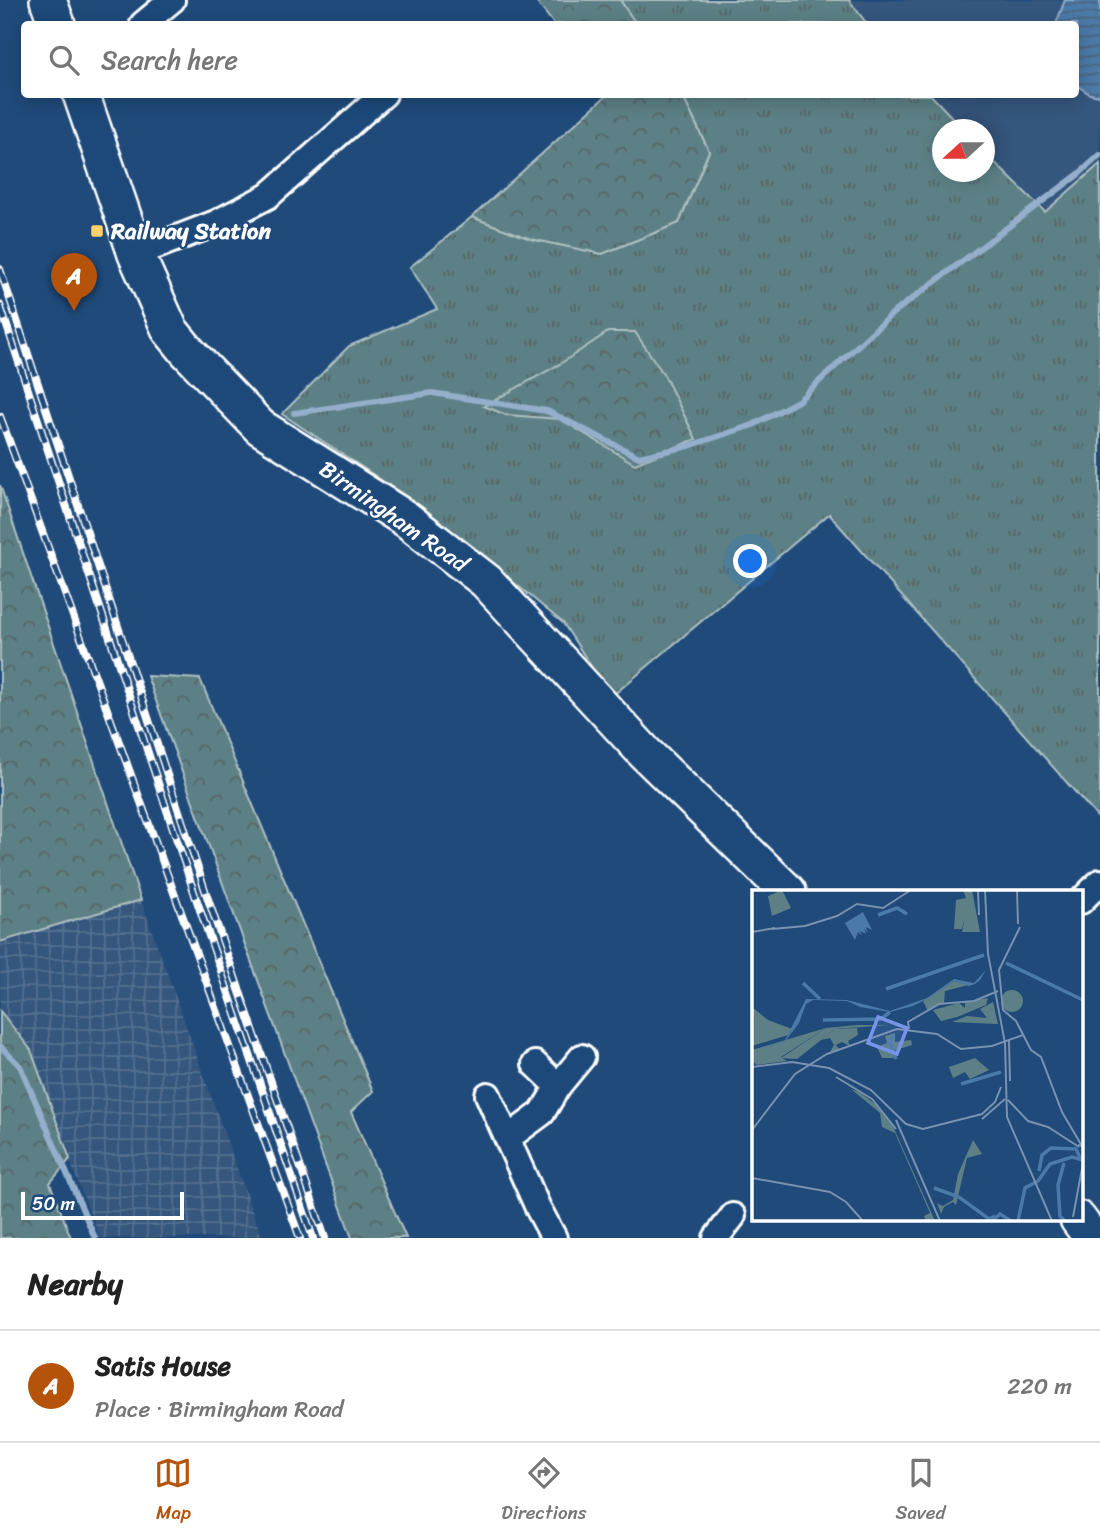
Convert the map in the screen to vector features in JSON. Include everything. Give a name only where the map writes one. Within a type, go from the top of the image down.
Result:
[{"type":"main road","points":[[48,0],[56,21]]},
{"type":"main road","name":"Birmingham Road","points":[[82,98],[136,254],[170,330],[260,427],[406,519],[486,581],[645,753],[787,890]]},
{"type":"main road","points":[[1079,1220],[1092,1238]]},
{"type":"street","points":[[147,21],[172,0]]},
{"type":"street","points":[[136,254],[216,223],[268,196],[379,98]]},
{"type":"street","points":[[1082,900],[1100,882]]},
{"type":"street","points":[[508,1138],[542,1113],[558,1086],[582,1057]]},
{"type":"street","points":[[535,1064],[558,1086]]},
{"type":"street","points":[[488,1095],[554,1238]]},
{"type":"street","points":[[716,1238],[733,1216]]},
{"type":"shaded area","points":[[849,0],[1100,0],[1100,164],[1045,212],[995,163],[995,119],[954,119],[934,98],[1079,98],[1079,21],[865,21]]},
{"type":"shaded area","points":[[1065,0],[1100,0],[1100,96],[1090,94],[1079,87],[1079,21],[1057,21]]},
{"type":"shaded area","points":[[141,900],[262,1238],[100,1238],[31,1050],[0,1011],[0,942]]},
{"type":"green space","points":[[535,0],[620,0],[634,21],[552,21]]},
{"type":"green space","points":[[620,0],[849,0],[865,21],[634,21]]},
{"type":"green space","points":[[604,98],[683,98],[709,151],[679,223],[602,254],[531,239],[472,217]]},
{"type":"green space","points":[[683,98],[934,98],[954,119],[932,119],[932,182],[995,182],[995,163],[1045,212],[1100,164],[1100,820],[829,514],[611,697],[563,623],[425,509],[282,414],[349,346],[437,309],[410,267],[472,217],[531,239],[602,254],[679,223],[709,151]]},
{"type":"green space","points":[[608,332],[635,332],[664,375],[696,439],[635,464],[560,419],[506,415],[484,406],[560,364]]},
{"type":"green space","points":[[0,485],[141,900],[0,942]]},
{"type":"green space","points":[[147,676],[200,679],[373,1091],[351,1112],[406,1238],[352,1238]]},
{"type":"green space","points":[[0,1011],[31,1050],[70,1159],[50,1183],[71,1238],[0,1238]]},
{"type":"waterway","points":[[294,413],[432,393],[547,411],[639,457],[689,446],[753,425],[798,401],[893,313],[1079,174],[1100,155]]},
{"type":"waterway","points":[[0,1046],[20,1066],[95,1238]]},
{"type":"railway","points":[[0,269],[208,899],[325,1238]]},
{"type":"railway","points":[[0,305],[197,901],[313,1238]]},
{"type":"railway","points":[[0,416],[300,1238]]},
{"type":"place","name":"Railway Station","points":[[97,231]]},
{"type":"place","name":"Satis House","points":[[74,311]]}]
